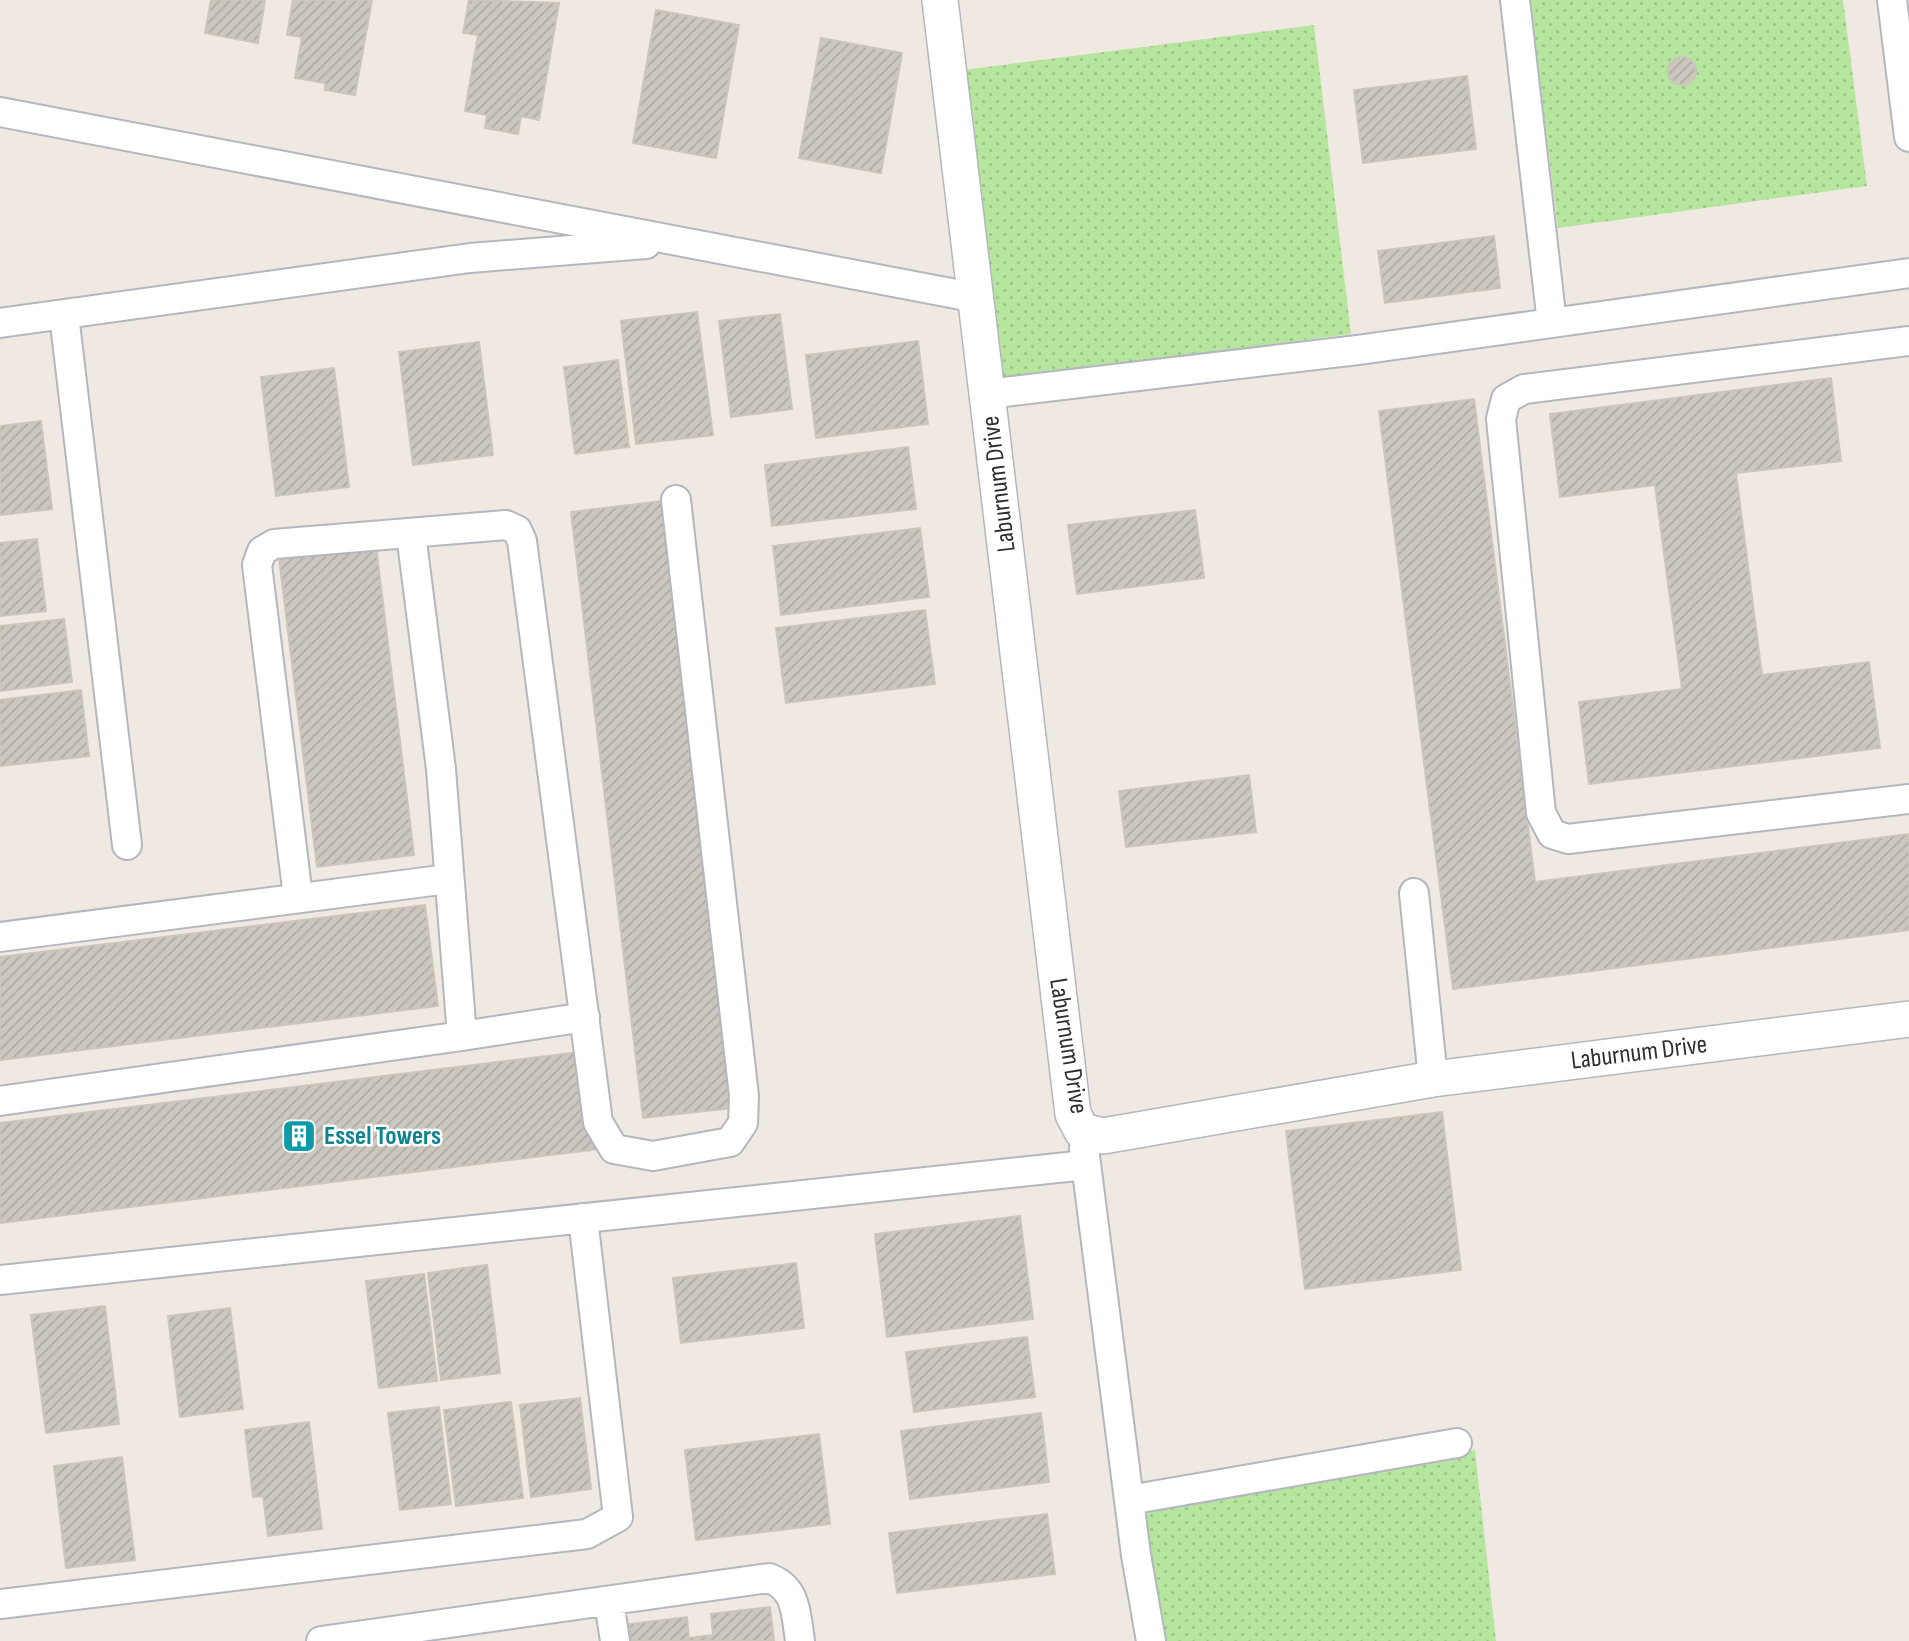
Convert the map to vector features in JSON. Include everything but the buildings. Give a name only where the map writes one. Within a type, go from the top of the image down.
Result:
[{"type":"street","name":"Laburnum Drive","points":[[940,0],[1073,1114],[1082,1131],[1102,1136],[1433,1079],[1909,1019]]},
{"type":"street","points":[[1515,0],[1552,323]]},
{"type":"street","points":[[1892,0],[1909,137]]},
{"type":"street","points":[[0,112],[977,298]]},
{"type":"street","points":[[0,323],[470,258],[680,241]]},
{"type":"street","points":[[988,394],[1358,350],[1909,273]]},
{"type":"street","points":[[64,315],[127,845]]},
{"type":"street","points":[[1909,341],[1524,388],[1506,399],[1501,419],[1541,813],[1552,834],[1568,839],[1909,799]]},
{"type":"street","points":[[298,897],[257,565],[261,551],[274,544],[506,525],[517,530],[522,541],[598,1122],[614,1149],[653,1156],[730,1142],[743,1123],[744,1096],[676,500]]},
{"type":"street","points":[[411,534],[442,769],[448,879],[462,1036]]},
{"type":"street","points":[[0,937],[448,879]]},
{"type":"street","points":[[1413,893],[1433,1079]]},
{"type":"street","points":[[0,1101],[586,1017]]},
{"type":"street","points":[[1082,1131],[1129,1500],[1151,1641]]},
{"type":"street","points":[[0,1280],[1086,1165]]},
{"type":"street","points":[[0,1604],[587,1534],[618,1517],[583,1218]]},
{"type":"street","points":[[1129,1500],[1457,1443]]},
{"type":"street","points":[[333,1640],[769,1578],[780,1582],[789,1591],[800,1641]]},
{"type":"street","points":[[609,1601],[615,1641]]},
{"type":"green space","points":[[1530,0],[1843,0],[1867,186],[1558,228]]},
{"type":"green space","points":[[1314,25],[1351,334],[1001,379],[963,70]]},
{"type":"green space","points":[[1475,1450],[1496,1641],[1165,1641],[1142,1508]]},
{"type":"place","name":"Essel Towers","points":[[299,1136]]}]
